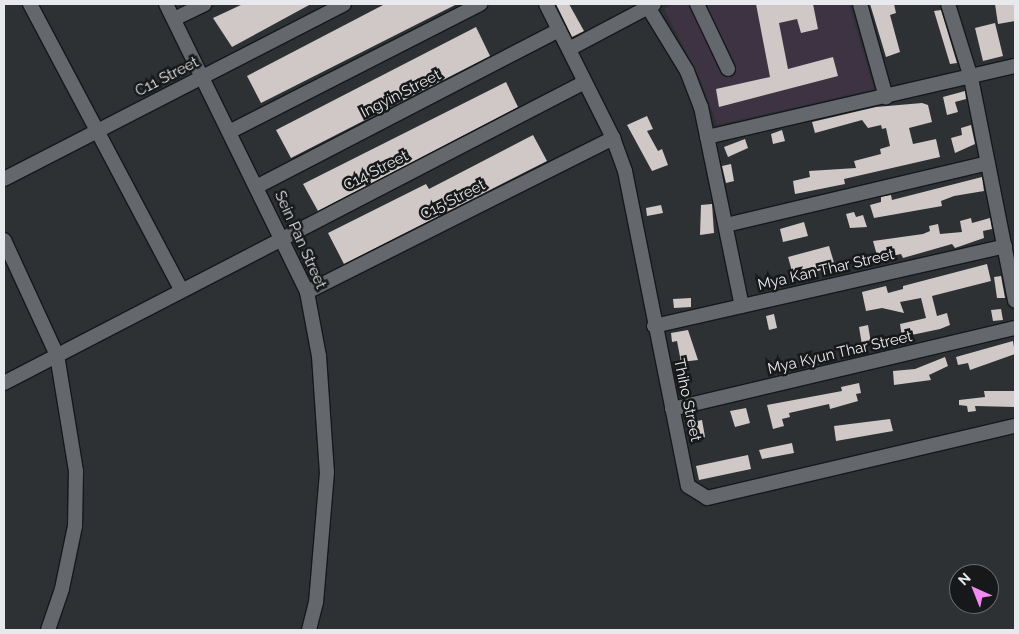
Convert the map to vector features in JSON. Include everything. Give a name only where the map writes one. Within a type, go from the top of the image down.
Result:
[{"type":"street","points":[[30,4],[181,289]]},
{"type":"street","name":"Sein Pan Street","points":[[166,4],[283,237],[307,292],[319,356],[327,472],[316,602],[309,630]]},
{"type":"street","points":[[174,19],[205,4]]},
{"type":"street","name":"C11 Street","points":[[4,179],[344,4]]},
{"type":"street","points":[[231,131],[480,4]]},
{"type":"street","name":"Thiho Street","points":[[546,4],[613,138],[625,171],[654,326],[688,486],[707,498],[1015,426]]},
{"type":"street","points":[[697,4],[728,68]]},
{"type":"street","points":[[860,4],[886,97]]},
{"type":"street","points":[[948,4],[971,78],[1015,301]]},
{"type":"street","points":[[569,49],[651,5],[687,71],[707,137],[742,306]]},
{"type":"street","name":"Ingyin Street","points":[[258,186],[559,30]]},
{"type":"street","points":[[707,137],[971,78],[1015,66]]},
{"type":"street","name":"C14 Street","points":[[4,383],[181,289],[585,82]]},
{"type":"street","name":"C15 Street","points":[[307,292],[613,138]]},
{"type":"street","points":[[726,225],[988,163]]},
{"type":"street","points":[[4,240],[57,355],[76,471],[75,526],[62,589],[48,630]]},
{"type":"street","name":"Mya Kan Thar Street","points":[[654,326],[1004,246]]},
{"type":"street","name":"Mya Kyun Thar Street","points":[[672,409],[1015,328]]},
{"type":"shaded area","points":[[673,4],[849,4],[874,89],[717,125],[700,79],[664,9]]},
{"type":"building","points":[[243,4],[311,4],[232,47],[213,18]]},
{"type":"building","points":[[385,4],[457,4],[261,103],[247,76]]},
{"type":"building","points":[[556,4],[569,4],[584,31],[572,37]]},
{"type":"building","points":[[756,4],[813,4],[818,29],[801,33],[797,19],[779,23],[788,69],[833,57],[838,76],[719,107],[716,89],[770,77]]},
{"type":"building","points":[[870,4],[894,4],[896,13],[890,15],[900,52],[886,57]]},
{"type":"building","points":[[995,4],[1014,4],[1015,21],[998,24]]},
{"type":"building","points":[[941,10],[957,63],[950,64],[934,11]]},
{"type":"building","points":[[995,23],[1003,56],[983,61],[975,28]]},
{"type":"building","points":[[476,27],[490,56],[291,158],[276,130]]},
{"type":"building","points":[[506,82],[518,107],[318,211],[303,184]]},
{"type":"building","points":[[965,91],[966,99],[955,102],[958,112],[947,115],[943,97]]},
{"type":"building","points":[[922,103],[928,105],[932,122],[909,128],[913,144],[936,139],[940,157],[844,179],[845,184],[795,194],[793,181],[810,177],[809,171],[856,168],[854,161],[881,154],[880,149],[890,146],[886,128],[882,129],[881,125],[868,128],[862,120],[815,133],[812,122],[876,107]]},
{"type":"building","points":[[647,116],[653,129],[647,131],[658,151],[662,149],[668,165],[652,171],[627,125]]},
{"type":"building","points":[[971,125],[975,144],[955,153],[951,138],[962,135],[961,128]]},
{"type":"building","points":[[782,130],[785,141],[773,144],[771,134]]},
{"type":"building","points":[[533,135],[547,161],[344,264],[328,233],[426,184],[429,189]]},
{"type":"building","points":[[745,139],[748,148],[728,157],[724,147]]},
{"type":"building","points":[[731,164],[734,181],[726,183],[722,166]]},
{"type":"building","points":[[982,177],[984,191],[954,196],[941,201],[942,206],[874,218],[870,205],[881,202],[881,197],[891,195],[892,200]]},
{"type":"building","points":[[712,204],[714,233],[700,235],[701,205]]},
{"type":"building","points":[[661,205],[663,213],[647,216],[646,208]]},
{"type":"building","points":[[854,212],[856,217],[863,215],[867,227],[850,228],[846,214]]},
{"type":"building","points":[[971,218],[972,223],[990,218],[992,229],[983,231],[984,238],[955,248],[952,244],[903,258],[901,254],[878,259],[873,241],[923,234],[930,231],[929,226],[938,224],[940,234],[962,232],[960,221]]},
{"type":"building","points":[[804,222],[808,236],[783,242],[780,229]]},
{"type":"building","points":[[829,246],[835,266],[794,278],[788,257]]},
{"type":"building","points":[[987,264],[991,281],[932,296],[937,316],[947,313],[950,325],[940,329],[902,337],[900,324],[926,318],[921,298],[900,302],[904,313],[882,308],[866,311],[862,292],[886,286],[888,293],[903,289],[903,286]]},
{"type":"building","points":[[1001,276],[1005,298],[997,298],[994,277]]},
{"type":"building","points":[[691,298],[691,307],[674,308],[673,299]]},
{"type":"building","points":[[1001,309],[1003,320],[993,321],[991,310]]},
{"type":"building","points":[[774,314],[777,328],[769,330],[766,316]]},
{"type":"building","points":[[868,325],[871,343],[862,345],[859,327]]},
{"type":"building","points":[[688,330],[698,360],[681,362],[677,341],[672,342],[671,333]]},
{"type":"building","points":[[1013,341],[1015,354],[970,370],[968,363],[958,365],[956,357]]},
{"type":"building","points":[[945,357],[948,366],[929,375],[931,380],[894,385],[893,371],[915,369]]},
{"type":"building","points":[[859,383],[861,393],[856,394],[858,401],[830,409],[829,404],[789,413],[790,417],[782,419],[784,426],[773,429],[767,405],[842,391],[841,387]]},
{"type":"building","points":[[984,391],[1015,391],[1015,407],[975,406],[976,411],[968,412],[967,406],[959,405],[959,400],[985,397]]},
{"type":"building","points":[[746,408],[750,423],[735,427],[730,411]]},
{"type":"building","points":[[890,419],[893,431],[836,441],[834,426]]},
{"type":"building","points":[[702,420],[705,437],[696,439],[693,422]]},
{"type":"building","points":[[792,443],[794,453],[762,459],[759,450]]},
{"type":"building","points":[[748,455],[751,469],[699,480],[696,466]]}]
